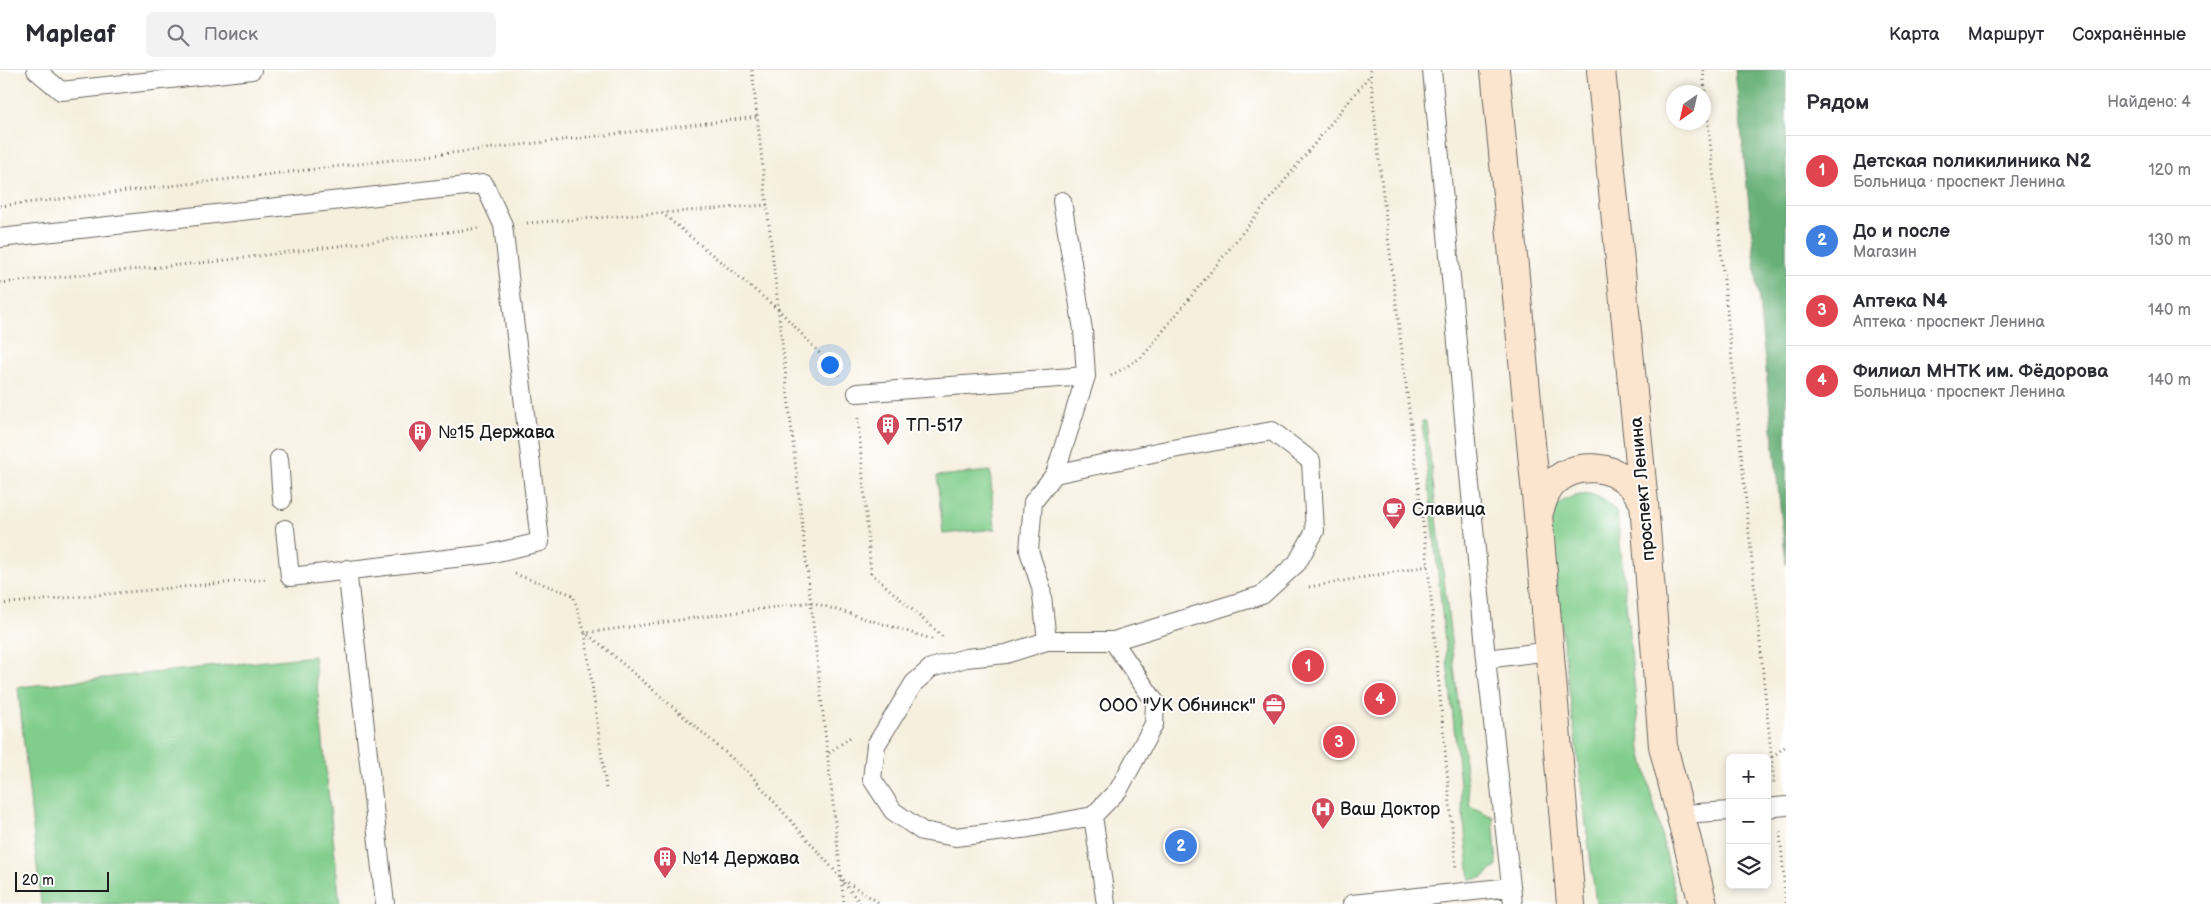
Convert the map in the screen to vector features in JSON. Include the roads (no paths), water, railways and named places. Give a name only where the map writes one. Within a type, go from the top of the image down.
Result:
[{"type":"main road","points":[[1494,70],[1538,515],[1571,904]]},
{"type":"main road","name":"проспект Ленина","points":[[1601,70],[1644,503],[1663,746],[1703,904]]},
{"type":"main road","points":[[1538,515],[1544,495],[1555,481],[1568,472],[1583,468],[1600,468],[1616,474],[1631,485],[1644,503]]},
{"type":"lane","points":[[36,70],[61,91],[252,70]]},
{"type":"lane","points":[[1352,904],[1458,893],[1512,895],[1486,659],[1432,70]]},
{"type":"lane","points":[[0,238],[484,184],[503,225],[540,542],[501,552],[290,577],[285,529]]},
{"type":"lane","points":[[1047,641],[1042,588],[1029,551],[1033,502],[1055,474],[1086,376],[1083,330],[1062,200]]},
{"type":"lane","points":[[856,393],[1086,376]]},
{"type":"lane","points":[[1055,474],[1162,451],[1272,431],[1311,461],[1315,531],[1297,563],[1262,594],[1113,641],[1047,641],[1006,654],[966,658],[932,668],[914,684],[876,745],[872,779],[893,811],[922,831],[955,837],[1029,828],[1093,816],[1119,789],[1154,724],[1155,702],[1113,641]]},
{"type":"lane","points":[[279,459],[282,500]]},
{"type":"lane","points":[[348,569],[385,904]]},
{"type":"lane","points":[[1486,659],[1550,651]]},
{"type":"lane","points":[[1681,814],[1726,811]]},
{"type":"lane","points":[[1093,816],[1106,904]]},
{"type":"place","name":"ТП-517","points":[[888,446]]},
{"type":"place","name":"№15 Держава","points":[[420,453]]},
{"type":"place","name":"Славица","points":[[1394,530]]},
{"type":"place","name":"Детская поликилиника N2","points":[[1308,666]]},
{"type":"place","name":"Филиал МНТК им. Фёдорова","points":[[1380,699]]},
{"type":"place","name":"ООО \"УК Обнинск\"","points":[[1274,726]]},
{"type":"place","name":"Аптека N4","points":[[1339,742]]},
{"type":"place","name":"Ваш Доктор","points":[[1323,830]]},
{"type":"place","name":"До и после","points":[[1181,846]]},
{"type":"place","name":"№14 Держава","points":[[665,879]]}]
